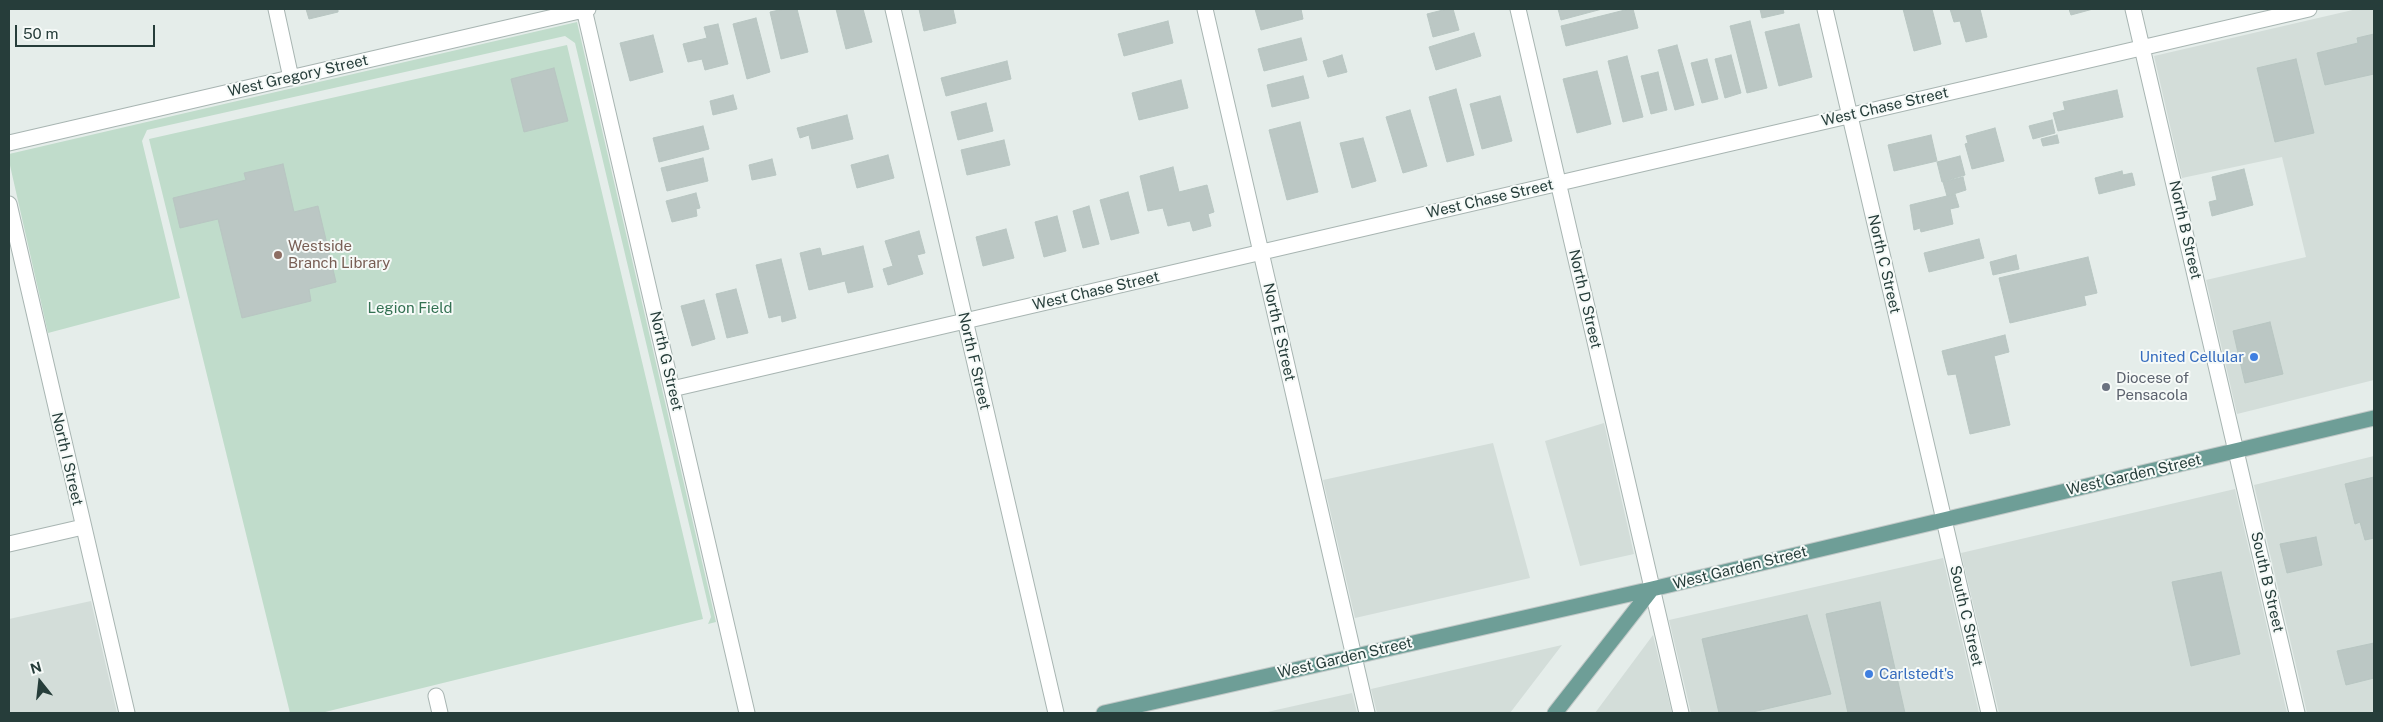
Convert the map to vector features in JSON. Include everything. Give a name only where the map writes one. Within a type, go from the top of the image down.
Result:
[{"type":"main road","name":"West Garden Street","points":[[1104,713],[1652,589],[2374,418]]},
{"type":"main road","points":[[1555,713],[1652,589]]},
{"type":"street","points":[[276,9],[291,78]]},
{"type":"street","name":"West Gregory Street","points":[[9,143],[585,9]]},
{"type":"street","name":"North G Street","points":[[585,9],[747,713]]},
{"type":"street","name":"North F Street","points":[[893,9],[1056,713]]},
{"type":"street","name":"North E Street","points":[[1205,9],[1367,713]]},
{"type":"street","name":"North D Street","points":[[1518,9],[1681,713]]},
{"type":"street","name":"North C Street","points":[[1825,9],[1944,519]]},
{"type":"street","name":"North B Street","points":[[2133,9],[2236,451]]},
{"type":"street","name":"West Chase Street","points":[[672,389],[2309,9]]},
{"type":"street","name":"North I Street","points":[[9,204],[127,713]]},
{"type":"street","name":"South B Street","points":[[2236,451],[2297,713]]},
{"type":"street","name":"South C Street","points":[[1944,519],[1989,713]]},
{"type":"street","points":[[9,544],[83,527]]},
{"type":"street","points":[[436,696],[440,713]]},
{"type":"shaded area","points":[[2357,9],[2374,9],[2374,380],[2237,414],[2206,280],[2306,257],[2282,157],[2182,178],[2154,56]]},
{"type":"shaded area","points":[[1604,423],[1634,554],[1580,566],[1545,441]]},
{"type":"shaded area","points":[[1493,443],[1530,578],[1355,618],[1323,480]]},
{"type":"shaded area","points":[[2374,456],[2374,713],[2307,713],[2254,485]]},
{"type":"shaded area","points":[[2235,489],[2287,713],[1999,713],[1961,553]]},
{"type":"shaded area","points":[[1943,558],[1979,713],[1691,713],[1669,620]]},
{"type":"shaded area","points":[[91,601],[117,713],[9,713],[9,619]]},
{"type":"shaded area","points":[[1653,635],[1672,713],[1595,713]]},
{"type":"shaded area","points":[[1562,645],[1510,713],[1377,713],[1371,689]]},
{"type":"shaded area","points":[[1352,693],[1357,713],[1264,713],[1276,710]]},
{"type":"green space","points":[[577,22],[716,622],[708,624],[711,617],[575,43],[565,36],[147,130],[142,141],[180,298],[48,333],[9,161],[9,154]]},
{"type":"green space","name":"Legion Field","points":[[567,45],[703,619],[321,713],[290,713],[149,139]]},
{"type":"building","points":[[306,9],[338,9],[338,12],[309,19]]},
{"type":"building","points":[[797,9],[808,52],[781,59],[770,12]]},
{"type":"building","points":[[836,9],[863,9],[872,42],[846,49]]},
{"type":"building","points":[[919,9],[953,9],[956,23],[924,31]]},
{"type":"building","points":[[1255,9],[1301,9],[1303,19],[1261,30]]},
{"type":"building","points":[[1453,9],[1459,30],[1433,37],[1427,14]]},
{"type":"building","points":[[1558,9],[1602,9],[1561,20]]},
{"type":"building","points":[[1633,9],[1638,28],[1566,46],[1561,26]]},
{"type":"building","points":[[1760,9],[1783,9],[1784,13],[1762,18]]},
{"type":"building","points":[[1903,9],[1932,9],[1941,44],[1914,51]]},
{"type":"building","points":[[1950,9],[1980,9],[1987,37],[1966,42],[1960,21],[1954,22]]},
{"type":"building","points":[[2069,9],[2093,9],[2071,15]]},
{"type":"building","points":[[756,18],[770,72],[747,79],[733,24]]},
{"type":"building","points":[[1168,21],[1173,43],[1124,56],[1118,34]]},
{"type":"building","points":[[1750,21],[1767,88],[1747,93],[1730,26]]},
{"type":"building","points":[[718,24],[728,64],[705,70],[702,59],[688,62],[683,44],[707,38],[704,27]]},
{"type":"building","points":[[1799,24],[1812,77],[1779,86],[1765,32]]},
{"type":"building","points":[[1474,33],[1481,56],[1436,70],[1429,47]]},
{"type":"building","points":[[2374,34],[2374,74],[2325,85],[2317,53],[2358,43],[2357,38]]},
{"type":"building","points":[[653,35],[663,72],[630,81],[620,43]]},
{"type":"building","points":[[1301,38],[1307,60],[1264,71],[1258,49]]},
{"type":"building","points":[[1677,45],[1694,105],[1675,110],[1658,50]]},
{"type":"building","points":[[1342,55],[1347,72],[1328,77],[1323,61]]},
{"type":"building","points":[[1731,55],[1741,93],[1725,98],[1715,59]]},
{"type":"building","points":[[1627,56],[1643,117],[1623,122],[1608,61]]},
{"type":"building","points":[[1707,59],[1718,99],[1702,103],[1691,63]]},
{"type":"building","points":[[2296,59],[2314,133],[2275,142],[2257,68]]},
{"type":"building","points":[[1007,61],[1011,79],[946,96],[941,78]]},
{"type":"building","points":[[554,68],[568,121],[524,132],[511,79]]},
{"type":"building","points":[[1597,71],[1611,124],[1577,133],[1563,79]]},
{"type":"building","points":[[1658,72],[1667,110],[1651,114],[1641,76]]},
{"type":"building","points":[[1303,76],[1309,98],[1272,107],[1267,85]]},
{"type":"building","points":[[1181,80],[1188,108],[1139,120],[1132,93]]},
{"type":"building","points":[[1456,89],[1474,155],[1447,162],[1429,97]]},
{"type":"building","points":[[2117,90],[2123,117],[2058,131],[2053,113],[2065,110],[2063,102]]},
{"type":"building","points":[[733,95],[737,109],[713,115],[710,101]]},
{"type":"building","points":[[1500,96],[1512,141],[1482,149],[1470,104]]},
{"type":"building","points":[[986,103],[993,131],[958,140],[951,112]]},
{"type":"building","points":[[1410,110],[1427,166],[1403,173],[1386,117]]},
{"type":"building","points":[[847,115],[853,139],[812,149],[809,135],[800,138],[797,128]]},
{"type":"building","points":[[2052,120],[2055,133],[2033,139],[2029,126]]},
{"type":"building","points":[[1300,122],[1318,192],[1287,200],[1269,130]]},
{"type":"building","points":[[703,126],[709,149],[659,162],[653,138]]},
{"type":"building","points":[[1995,128],[2004,161],[1972,169],[1965,144],[1968,143],[1966,136]]},
{"type":"building","points":[[1931,135],[1937,161],[1894,171],[1888,145]]},
{"type":"building","points":[[2057,135],[2059,143],[2043,146],[2041,139]]},
{"type":"building","points":[[1363,138],[1376,181],[1352,188],[1340,143]]},
{"type":"building","points":[[1004,140],[1010,165],[967,175],[961,150]]},
{"type":"building","points":[[888,155],[894,178],[857,188],[851,165]]},
{"type":"building","points":[[1960,156],[1965,175],[1942,182],[1937,162]]},
{"type":"building","points":[[703,158],[708,181],[667,191],[661,168]]},
{"type":"building","points":[[772,159],[776,175],[752,180],[749,165]]},
{"type":"building","name":"Westside Branch Library","points":[[283,164],[294,212],[318,206],[336,282],[309,289],[311,301],[242,318],[218,219],[180,228],[173,198],[246,180],[244,173]]},
{"type":"building","points":[[1173,167],[1179,192],[1207,185],[1214,212],[1208,214],[1211,226],[1193,231],[1190,221],[1168,226],[1163,208],[1148,211],[1140,176]]},
{"type":"building","points":[[2244,169],[2253,205],[2212,216],[2209,202],[2217,200],[2212,177]]},
{"type":"building","points":[[2122,171],[2123,175],[2132,173],[2135,185],[2099,194],[2095,178]]},
{"type":"building","points":[[1963,177],[1966,190],[1947,196],[1943,182]]},
{"type":"building","points":[[1128,192],[1139,233],[1111,240],[1100,200]]},
{"type":"building","points":[[696,193],[700,208],[696,209],[697,216],[672,222],[666,201]]},
{"type":"building","points":[[1955,194],[1959,207],[1950,209],[1953,224],[1921,232],[1920,228],[1914,230],[1910,205]]},
{"type":"building","points":[[1089,206],[1099,244],[1083,248],[1073,211]]},
{"type":"building","points":[[1057,216],[1066,251],[1044,257],[1035,222]]},
{"type":"building","points":[[1006,229],[1014,258],[983,266],[976,237]]},
{"type":"building","points":[[919,231],[925,253],[917,255],[923,274],[888,285],[883,269],[893,266],[885,241]]},
{"type":"building","points":[[1979,239],[1984,258],[1929,272],[1924,253]]},
{"type":"building","points":[[863,246],[873,287],[848,293],[845,281],[809,290],[800,253],[820,248],[822,256]]},
{"type":"building","points":[[2016,255],[2019,269],[1993,275],[1990,262]]},
{"type":"building","points":[[2088,257],[2097,293],[2084,296],[2086,305],[2010,323],[1999,278]]},
{"type":"building","points":[[781,259],[796,318],[782,322],[781,315],[769,318],[756,265]]},
{"type":"building","points":[[736,289],[748,333],[727,338],[716,294]]},
{"type":"building","points":[[704,300],[715,339],[692,346],[681,306]]},
{"type":"building","points":[[2270,322],[2283,374],[2245,383],[2233,331]]},
{"type":"building","points":[[2005,335],[2009,352],[1994,356],[2010,425],[1970,434],[1956,374],[1948,375],[1942,351]]},
{"type":"building","points":[[2374,477],[2374,538],[2365,540],[2360,522],[2355,524],[2345,484]]},
{"type":"building","points":[[2316,537],[2322,565],[2287,573],[2280,544]]},
{"type":"building","points":[[2221,572],[2240,654],[2191,666],[2172,582]]},
{"type":"building","points":[[1880,602],[1905,713],[1848,713],[1826,614]]},
{"type":"building","points":[[1807,615],[1831,694],[1748,713],[1719,713],[1702,639]]},
{"type":"building","points":[[2374,643],[2374,678],[2346,685],[2337,651]]},
{"type":"place","name":"Westside Branch Library","points":[[278,255]]},
{"type":"place","name":"United Cellular","points":[[2254,357]]},
{"type":"place","name":"Diocese of Pensacola","points":[[2106,387]]},
{"type":"place","name":"Carlstedt's","points":[[1869,674]]}]
